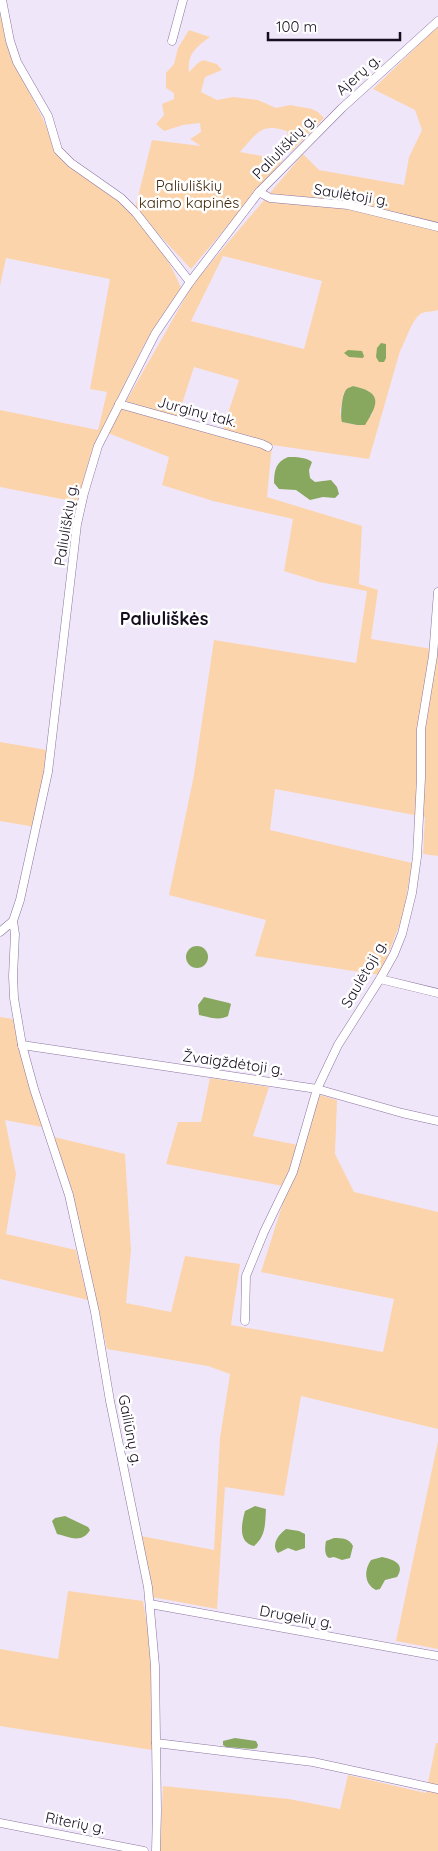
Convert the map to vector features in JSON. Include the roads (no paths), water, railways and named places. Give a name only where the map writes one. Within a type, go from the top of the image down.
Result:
[{"type":"street","points":[[2,0],[10,41],[17,62],[48,116],[58,150],[71,163],[121,198],[136,213],[190,282]]},
{"type":"street","points":[[172,41],[183,0]]},
{"type":"street","name":"Ajerų g.","points":[[342,108],[438,21]]},
{"type":"street","name":"Paliuliškių g.","points":[[18,1024],[14,998],[15,934],[13,921],[20,900],[48,772],[74,549],[84,492],[98,446],[155,334],[190,282],[260,192],[342,108]]},
{"type":"street","name":"Saulėtoji g.","points":[[260,192],[270,198],[348,205],[438,227]]},
{"type":"street","name":"Jurginų tak.","points":[[119,404],[268,447]]},
{"type":"street","name":"Saulėtoji g.","points":[[245,1321],[246,1276],[264,1232],[293,1172],[317,1090],[345,1032],[380,979],[394,954],[402,934],[412,893],[417,857],[421,778],[421,729],[433,656],[438,592]]},
{"type":"street","points":[[0,932],[13,921]]},
{"type":"street","points":[[380,979],[438,993]]},
{"type":"street","name":"Gailiūnų g.","points":[[18,1024],[22,1044],[71,1204],[95,1312],[110,1401],[150,1604],[156,1743],[156,1851]]},
{"type":"street","name":"Žvaigždėtoji g.","points":[[22,1044],[317,1090],[438,1121]]},
{"type":"street","name":"Drugelių g.","points":[[150,1604],[438,1656]]},
{"type":"street","points":[[156,1743],[312,1762],[438,1789]]},
{"type":"street","name":"Riterių g.","points":[[0,1823],[144,1851]]},
{"type":"district","name":"Paliuliškės","points":[[164,619]]},
{"type":"park label","name":"Paliuliškių kaimo kapinės","points":[[189,194]]}]
